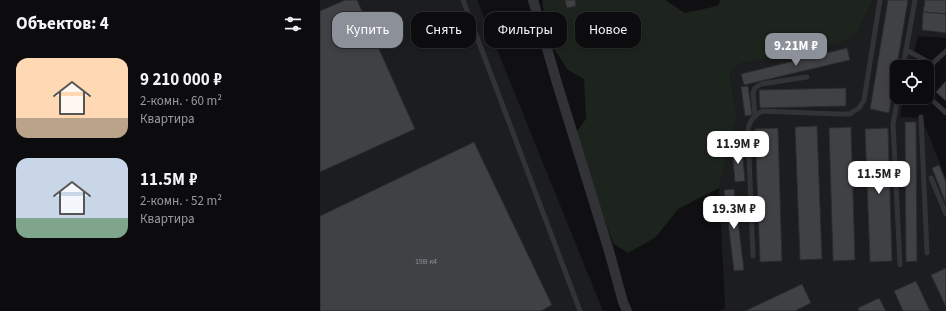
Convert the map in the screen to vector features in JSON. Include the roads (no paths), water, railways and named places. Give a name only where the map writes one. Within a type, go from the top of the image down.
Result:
[{"type":"street","points":[[533,0],[623,302],[627,311]]},
{"type":"lane","points":[[463,0],[580,311]]},
{"type":"lane","points":[[753,256],[748,130],[750,122],[762,111],[850,114],[859,108],[864,100],[880,0]]},
{"type":"lane","points":[[904,60],[915,0]]},
{"type":"lane","points":[[906,50],[925,60]]},
{"type":"lane","points":[[934,62],[946,51]]},
{"type":"lane","points":[[755,116],[753,92],[755,88],[761,84],[807,78]]},
{"type":"lane","points":[[934,102],[946,113]]},
{"type":"lane","points":[[897,104],[893,124],[900,265]]},
{"type":"lane","points":[[921,117],[927,253]]},
{"type":"lane","points":[[931,178],[946,214]]}]
